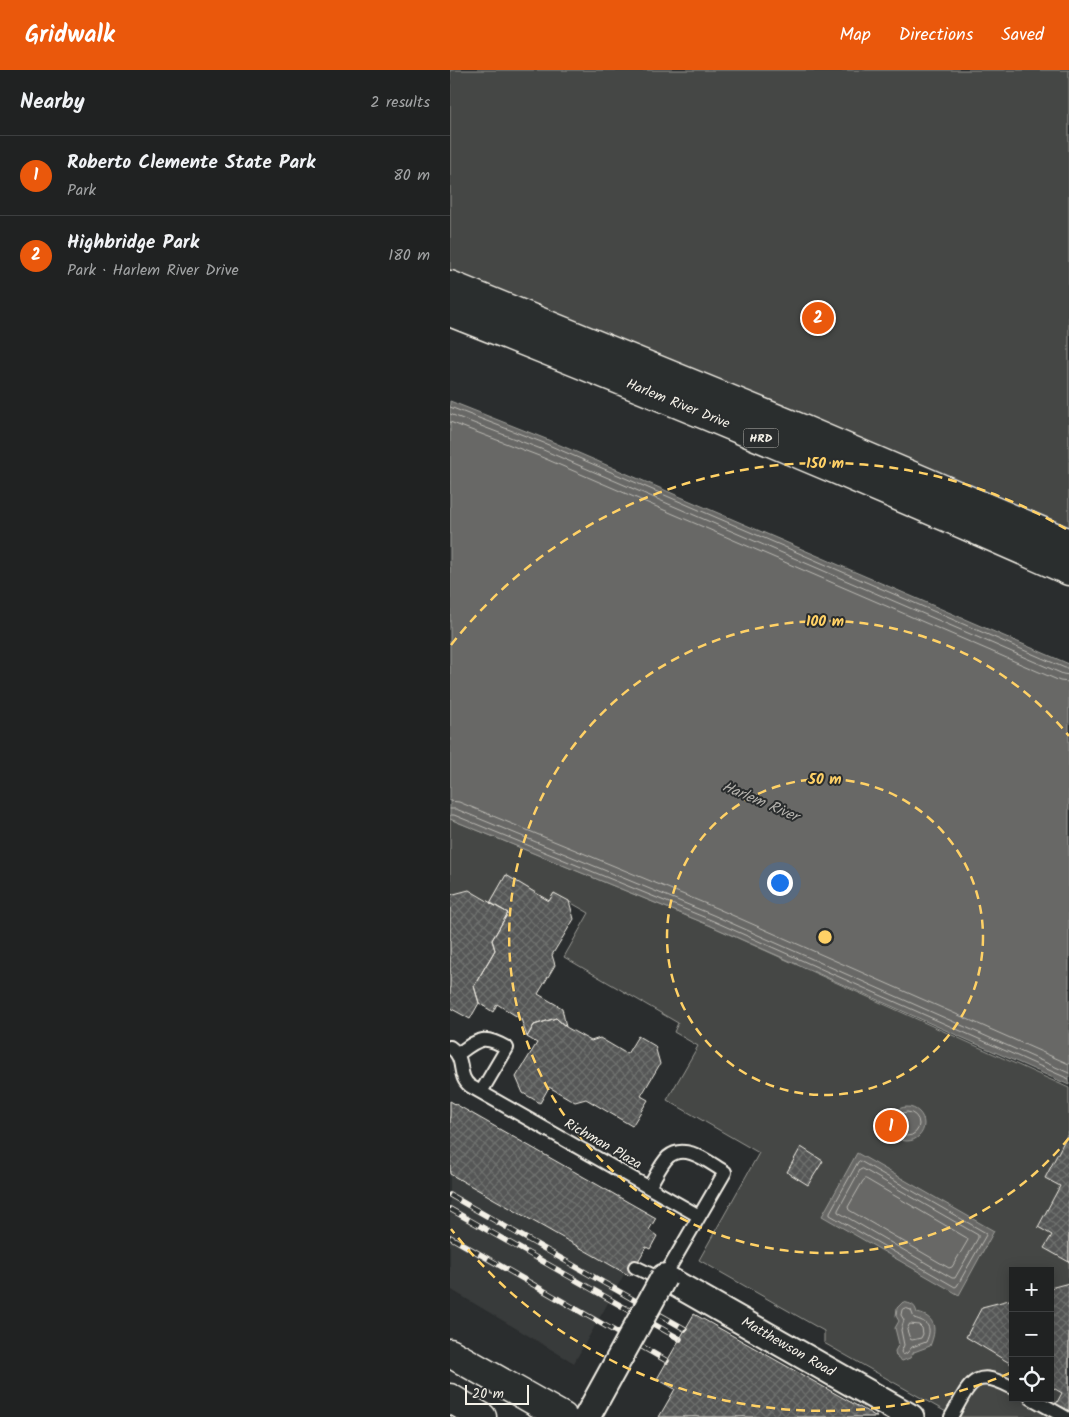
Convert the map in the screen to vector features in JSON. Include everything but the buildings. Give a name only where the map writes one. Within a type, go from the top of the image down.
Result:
[{"type":"highway","name":"Harlem River Drive","points":[[450,285],[800,428],[1069,544]]},
{"type":"highway","name":"Harlem River Drive","points":[[450,312],[790,450],[1069,572]]},
{"type":"highway","points":[[450,1354],[563,1417]]},
{"type":"highway","points":[[450,1398],[482,1417]]},
{"type":"highway","points":[[450,1414],[456,1417]]},
{"type":"street","points":[[586,1417],[664,1277]]},
{"type":"street","name":"Matthewson Road","points":[[664,1277],[910,1417]]},
{"type":"lane","points":[[454,1050],[483,1039],[492,1040],[507,1048],[481,1092]]},
{"type":"lane","name":"Richman Plaza","points":[[454,1050],[460,1060],[465,1081],[481,1092],[699,1216]]},
{"type":"lane","points":[[650,1188],[667,1158],[680,1152],[699,1156],[725,1172],[664,1277]]},
{"type":"lane","points":[[635,1267],[701,1299],[910,1417]]},
{"type":"lane","points":[[951,1417],[970,1385],[979,1379],[994,1379],[1009,1386]]},
{"type":"lane","points":[[1038,1402],[1064,1417]]},
{"type":"shaded area","points":[[450,70],[1069,70],[1069,528],[686,366],[450,270]]},
{"type":"shaded area","points":[[450,819],[709,925],[1069,1088],[1069,1417],[955,1417],[824,1343],[824,1331],[699,1260],[759,1153],[667,1100],[698,1046],[674,1032],[678,1023],[564,957],[589,913],[554,893],[549,901],[506,875],[490,903],[450,895]]},
{"type":"shaded area","points":[[450,1174],[625,1273],[574,1363],[450,1289]]},
{"type":"water","name":"Harlem River","points":[[450,401],[546,439],[1069,664],[1069,1085],[709,925],[450,819]]},
{"type":"water","points":[[907,1107],[914,1108],[919,1112],[923,1117],[923,1131],[919,1136],[914,1140],[907,1141],[900,1140],[895,1136],[891,1131],[890,1124],[891,1117],[895,1112],[900,1108]]},
{"type":"water","points":[[857,1153],[994,1231],[959,1295],[822,1216]]},
{"type":"water","points":[[903,1302],[912,1305],[917,1313],[928,1317],[933,1325],[934,1334],[930,1346],[914,1352],[910,1358],[902,1361],[896,1356],[895,1351],[899,1344],[895,1328],[899,1321],[896,1316],[897,1308]]},
{"type":"railway","points":[[450,1195],[685,1329]]},
{"type":"railway","points":[[450,1209],[680,1339]]},
{"type":"railway","points":[[450,1237],[667,1361]]},
{"type":"place","name":"Highbridge Park","points":[[818,318]]},
{"type":"place","name":"Roberto Clemente State Park","points":[[891,1126]]}]
